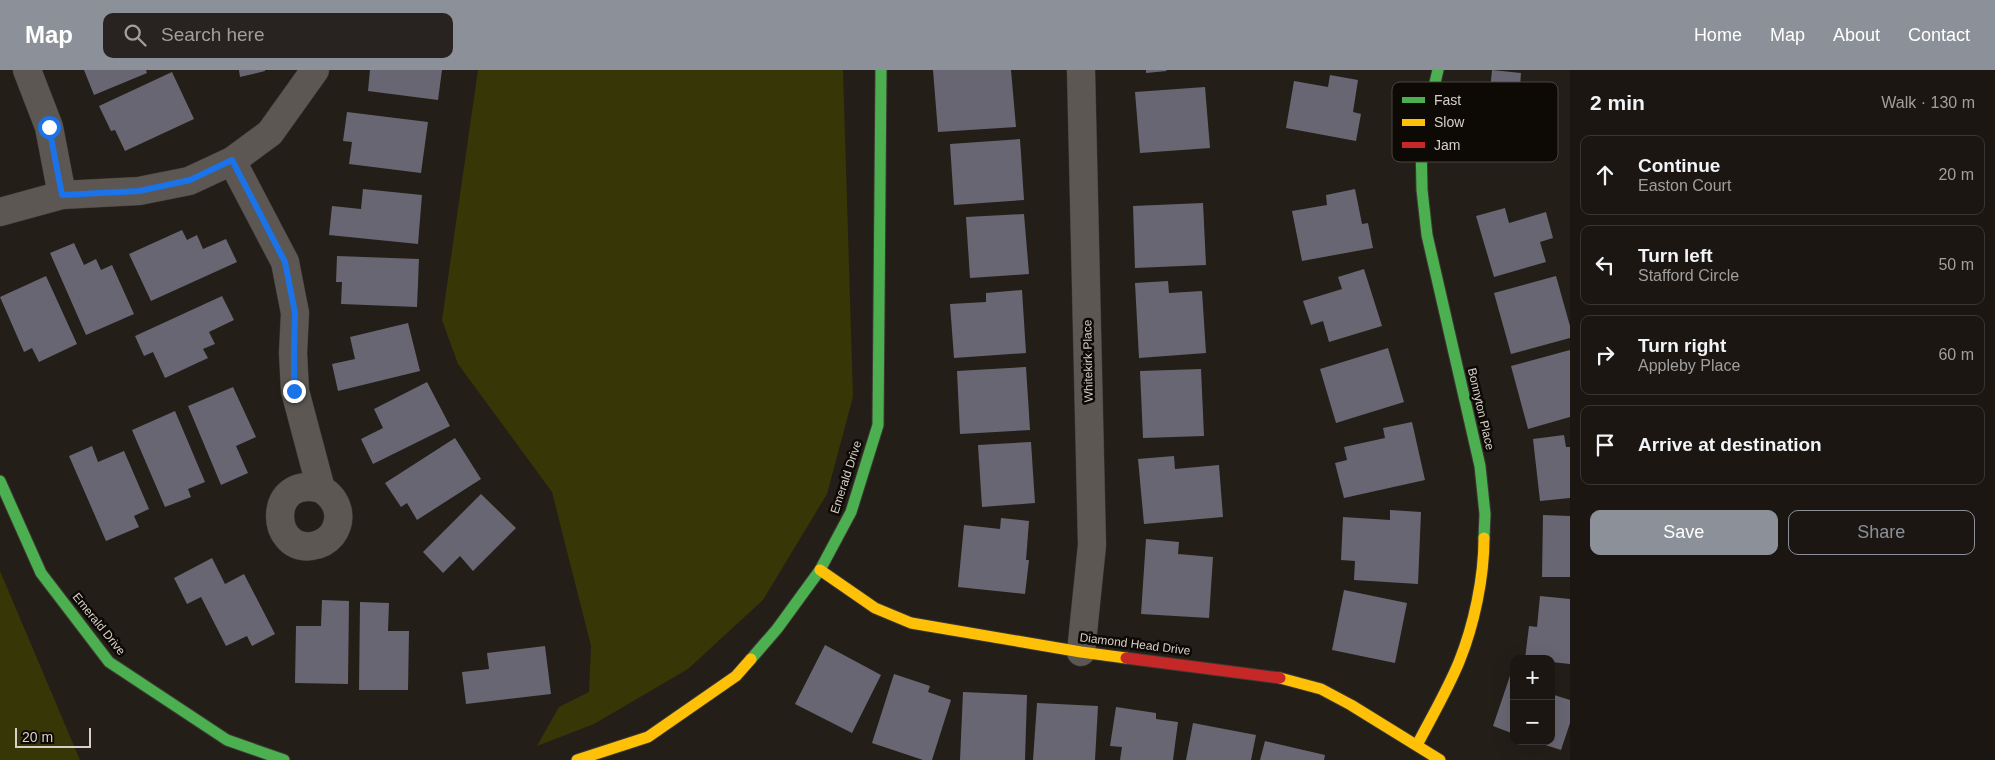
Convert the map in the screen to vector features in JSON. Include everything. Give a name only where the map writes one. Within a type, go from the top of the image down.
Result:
[{"type":"street","points":[[28,70],[49,127],[62,195]]},
{"type":"street","points":[[0,212],[62,195],[139,191],[190,180],[232,160],[270,133],[315,70]]},
{"type":"street","name":"Emerald Drive","points":[[577,760],[648,737],[736,676],[777,629],[820,570],[851,512],[878,425],[882,70]]},
{"type":"street","name":"Whitekirk Place","points":[[1081,70],[1092,545],[1081,652]]},
{"type":"street","points":[[232,160],[285,262],[295,313],[294,391],[321,489]]},
{"type":"street","name":"Bonnyton Place","points":[[1416,745],[1462,654],[1474,612],[1484,560],[1485,514],[1480,466],[1427,235],[1422,162]]},
{"type":"street","name":"Emerald Drive","points":[[0,481],[41,573],[109,662],[227,740],[284,760]]},
{"type":"street","name":"Diamond Head Drive","points":[[820,570],[875,608],[911,624],[1081,652],[1278,677],[1321,689],[1440,760]]},
{"type":"shaded area","points":[[478,70],[843,70],[853,397],[827,494],[763,600],[688,669],[594,724],[537,746],[559,707],[589,692],[591,646],[552,492],[458,364],[442,320]]},
{"type":"shaded area","points":[[0,571],[80,760],[0,760]]},
{"type":"building","points":[[84,70],[146,70],[147,73],[94,95]]},
{"type":"building","points":[[239,70],[265,70],[265,71],[240,77]]},
{"type":"building","points":[[370,70],[442,70],[438,100],[368,91]]},
{"type":"building","points":[[933,70],[1011,70],[1016,127],[938,132]]},
{"type":"building","points":[[1146,70],[1166,70],[1167,71],[1146,73]]},
{"type":"building","points":[[1492,70],[1521,73],[1520,82],[1491,82]]},
{"type":"building","points":[[172,72],[194,119],[125,151],[115,130],[111,131],[99,106]]},
{"type":"building","points":[[1330,75],[1358,80],[1353,112],[1361,114],[1356,141],[1286,128],[1294,81],[1328,87]]},
{"type":"building","points":[[1205,87],[1210,148],[1140,153],[1135,92]]},
{"type":"building","points":[[347,112],[428,122],[421,173],[349,164],[352,142],[343,141]]},
{"type":"building","points":[[1020,139],[1024,200],[954,205],[950,144]]},
{"type":"building","points":[[363,189],[422,195],[418,244],[329,235],[332,206],[361,209]]},
{"type":"building","points":[[1355,189],[1362,224],[1368,223],[1373,248],[1302,261],[1292,211],[1327,205],[1326,195]]},
{"type":"building","points":[[1203,203],[1206,265],[1135,268],[1133,206]]},
{"type":"building","points":[[1505,208],[1509,223],[1546,212],[1553,238],[1540,242],[1546,262],[1494,277],[1476,216]]},
{"type":"building","points":[[1024,214],[1029,274],[970,278],[966,217]]},
{"type":"building","points":[[182,230],[187,240],[197,235],[203,249],[226,239],[237,262],[151,301],[129,254]]},
{"type":"building","points":[[74,243],[84,265],[96,259],[101,270],[112,265],[134,314],[86,335],[50,253]]},
{"type":"building","points":[[337,256],[419,259],[417,307],[341,304],[342,282],[336,282]]},
{"type":"building","points":[[1364,269],[1382,326],[1329,342],[1323,321],[1311,325],[1303,301],[1342,289],[1338,277]]},
{"type":"building","points":[[46,276],[77,344],[39,362],[32,348],[24,352],[0,297]]},
{"type":"building","points":[[1556,276],[1570,326],[1570,338],[1511,354],[1494,293]]},
{"type":"building","points":[[1168,281],[1169,293],[1202,291],[1206,353],[1139,358],[1135,283]]},
{"type":"building","points":[[1022,290],[1026,353],[954,358],[950,304],[986,302],[986,293]]},
{"type":"building","points":[[222,296],[234,320],[209,332],[215,344],[203,349],[208,358],[165,378],[153,352],[144,356],[135,336]]},
{"type":"building","points":[[408,323],[420,371],[338,391],[332,364],[355,359],[350,337]]},
{"type":"building","points":[[1388,348],[1404,402],[1336,423],[1320,369]]},
{"type":"building","points":[[1570,350],[1570,417],[1528,429],[1511,366]]},
{"type":"building","points":[[1026,367],[1030,430],[960,434],[957,371]]},
{"type":"building","points":[[1201,369],[1204,436],[1143,438],[1140,371]]},
{"type":"building","points":[[427,382],[450,426],[373,464],[361,439],[383,428],[374,409]]},
{"type":"building","points":[[233,387],[256,437],[236,446],[248,473],[221,485],[188,406]]},
{"type":"building","points":[[175,411],[205,482],[188,489],[191,497],[165,507],[132,430]]},
{"type":"building","points":[[1412,422],[1425,480],[1344,498],[1335,463],[1347,460],[1344,447],[1385,438],[1383,428]]},
{"type":"building","points":[[1564,435],[1566,447],[1570,447],[1570,498],[1540,501],[1533,439]]},
{"type":"building","points":[[455,438],[481,479],[417,520],[407,503],[401,507],[385,483]]},
{"type":"building","points":[[1031,442],[1035,503],[982,507],[978,445]]},
{"type":"building","points":[[92,446],[98,462],[124,451],[149,509],[134,516],[139,527],[106,541],[69,456]]},
{"type":"building","points":[[1174,456],[1175,469],[1219,465],[1223,517],[1144,524],[1138,459]]},
{"type":"building","points":[[481,494],[516,528],[473,571],[460,556],[443,573],[423,552]]},
{"type":"building","points":[[1390,510],[1421,512],[1418,584],[1354,580],[1355,561],[1341,560],[1343,517],[1390,520]]},
{"type":"building","points":[[1543,515],[1570,516],[1570,577],[1542,577]]},
{"type":"building","points":[[1001,518],[1029,521],[1026,560],[1029,560],[1025,594],[958,587],[964,525],[1000,529]]},
{"type":"building","points":[[1146,539],[1179,542],[1178,554],[1213,557],[1209,618],[1141,614]]},
{"type":"building","points":[[212,558],[225,584],[244,574],[275,634],[252,646],[247,636],[226,646],[201,597],[187,604],[174,578]]},
{"type":"building","points":[[1344,590],[1407,603],[1395,663],[1332,650]]},
{"type":"building","points":[[1540,596],[1570,599],[1570,664],[1555,662],[1555,655],[1525,655],[1529,626],[1537,627]]},
{"type":"building","points":[[322,600],[349,601],[348,684],[295,683],[296,626],[321,626]]},
{"type":"building","points":[[360,602],[389,603],[388,631],[409,631],[408,690],[359,690]]},
{"type":"building","points":[[825,645],[881,675],[852,733],[795,704]]},
{"type":"building","points":[[545,646],[551,694],[466,704],[462,672],[489,669],[487,653]]},
{"type":"building","points":[[894,674],[930,686],[928,692],[951,700],[932,760],[923,760],[872,743]]},
{"type":"building","points":[[1510,676],[1510,732],[1493,726]]},
{"type":"building","points":[[963,692],[1027,695],[1025,760],[960,760]]},
{"type":"building","points":[[1555,695],[1570,700],[1570,723],[1561,750],[1545,745],[1555,745]]},
{"type":"building","points":[[1037,703],[1098,706],[1095,760],[1033,760]]},
{"type":"building","points":[[1116,707],[1156,713],[1156,719],[1178,722],[1173,760],[1120,760],[1122,747],[1110,746]]},
{"type":"building","points":[[1193,723],[1256,735],[1251,760],[1186,760]]},
{"type":"building","points":[[1265,741],[1325,755],[1324,760],[1260,760]]},
{"type":"traffic: fast","points":[[751,659],[777,629],[820,570],[851,512],[878,425],[881,70]]},
{"type":"traffic: fast","points":[[1435,82],[1438,70]]},
{"type":"traffic: fast","points":[[1421,162],[1422,190],[1427,235],[1480,466],[1485,514],[1484,538]]},
{"type":"traffic: fast","points":[[0,481],[41,573],[109,662],[227,740],[284,760]]},
{"type":"traffic: slow","points":[[1417,745],[1449,683],[1464,648],[1474,617],[1480,585],[1484,538]]},
{"type":"traffic: slow","points":[[820,570],[875,608],[911,623],[1126,658]]},
{"type":"traffic: slow","points":[[577,760],[648,737],[736,676],[751,659]]},
{"type":"traffic: slow","points":[[1280,678],[1321,689],[1351,705],[1440,760]]},
{"type":"traffic: jam","points":[[1126,658],[1280,678]]},
{"type":"route","points":[[49,127],[62,195],[139,191],[190,180],[232,160],[285,262],[295,313],[294,391]]}]
